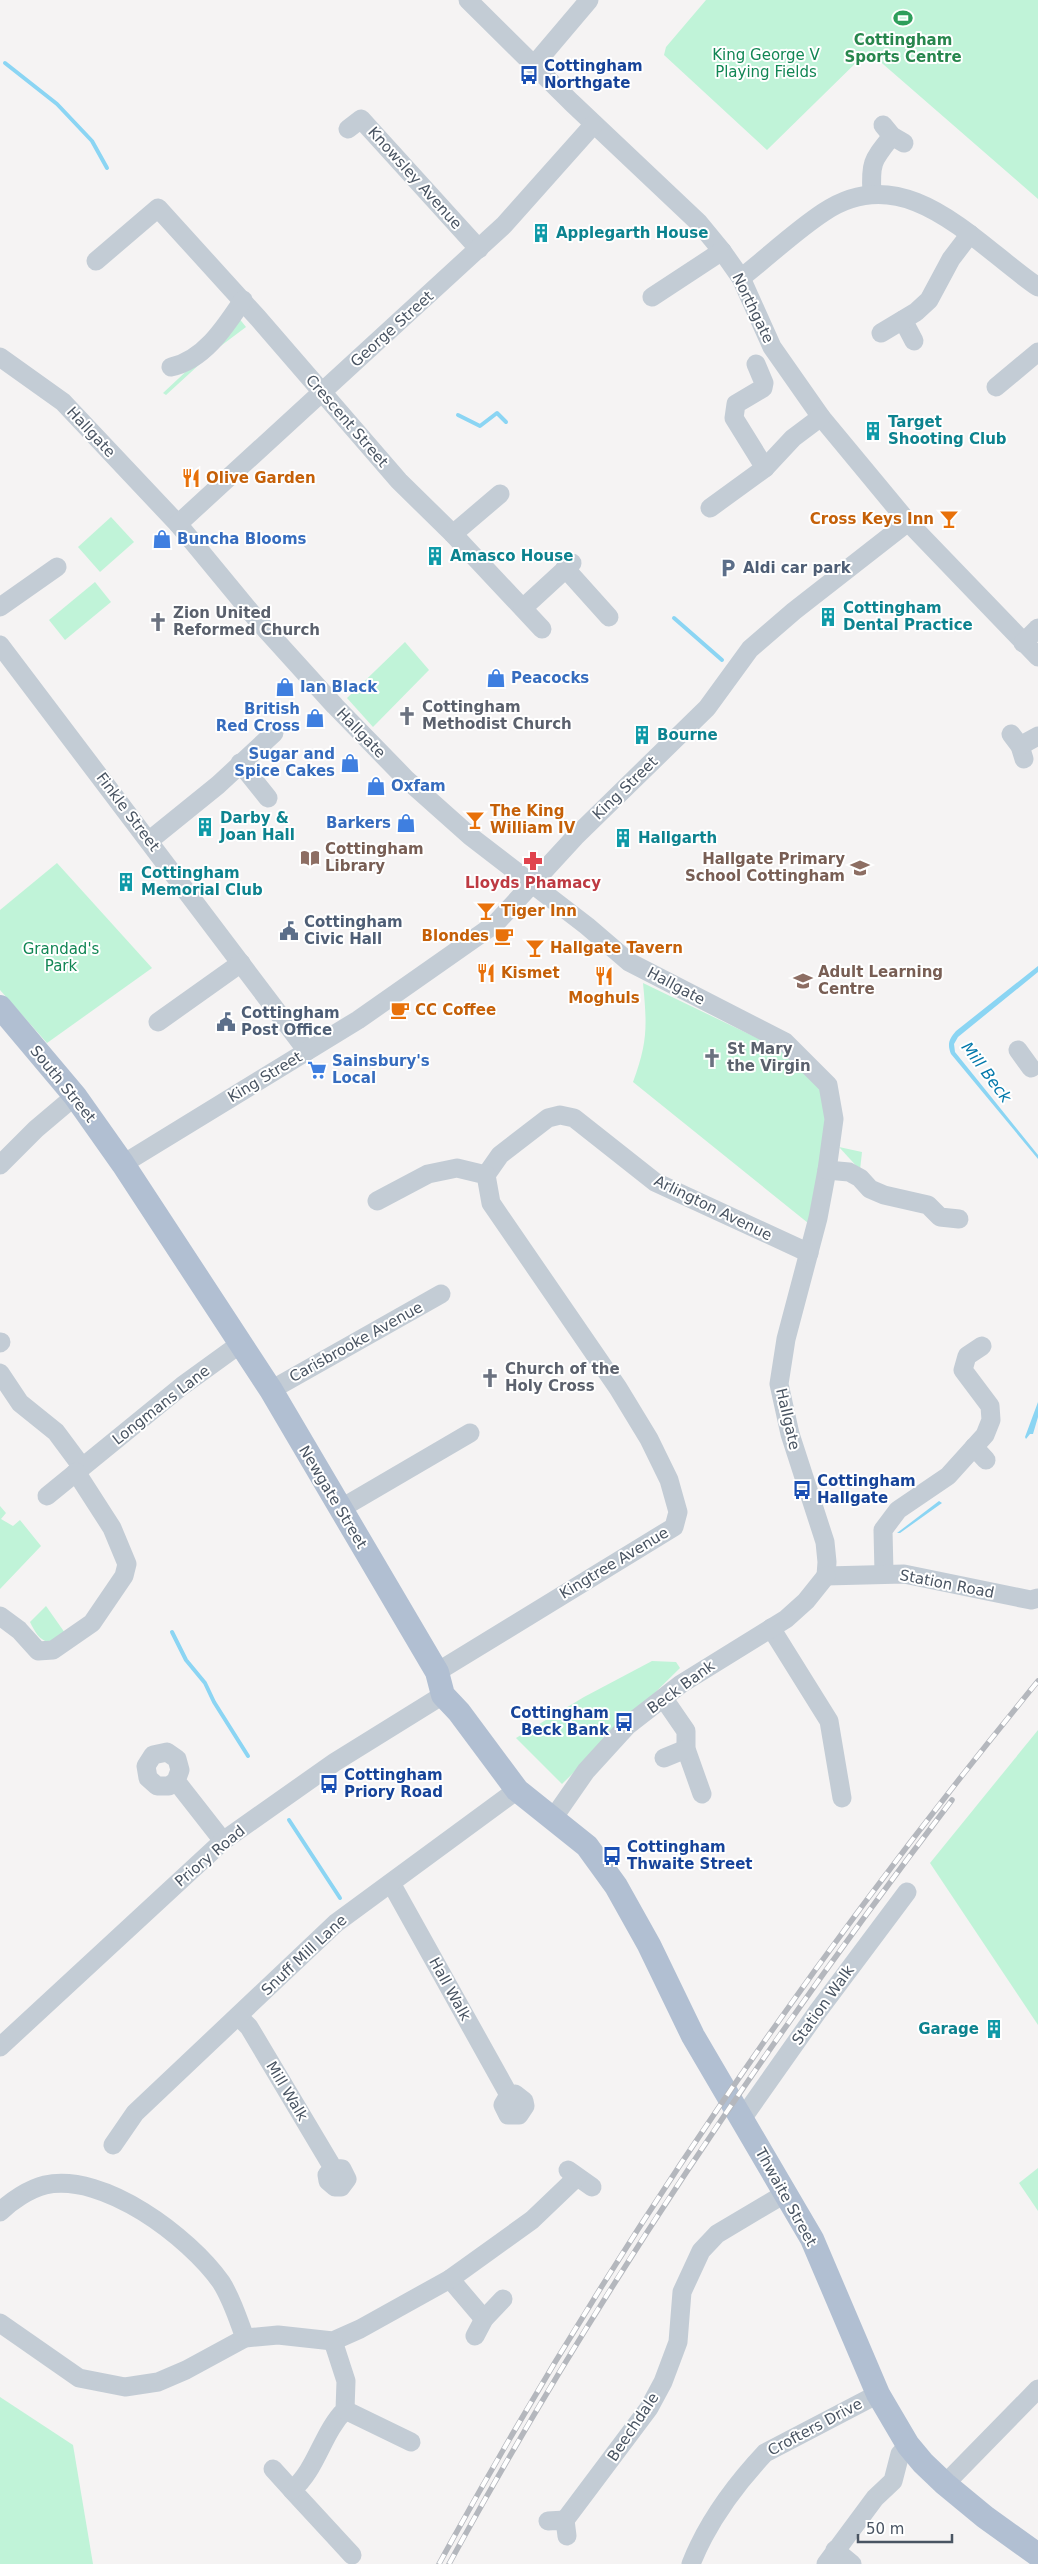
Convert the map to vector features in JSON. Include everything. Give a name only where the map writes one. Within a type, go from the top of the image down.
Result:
[{"type":"main road","name":"South Street","points":[[0,1007],[75,1096],[123,1164]]},
{"type":"main road","name":"Newgate Street","points":[[123,1164],[270,1390],[437,1672],[443,1695],[459,1712],[517,1790],[554,1818]]},
{"type":"main road","name":"Thwaite Street","points":[[554,1818],[587,1846],[616,1886],[649,1945],[693,2036],[812,2239],[878,2394],[908,2445],[923,2463],[946,2484],[1033,2557]]},
{"type":"street","name":"Northgate","points":[[468,0],[594,124],[699,223],[741,278],[772,346],[821,417],[908,522],[1022,643],[1038,657]]},
{"type":"street","points":[[534,65],[589,0]]},
{"type":"street","name":"Knowsley Avenue","points":[[348,129],[361,119],[479,249]]},
{"type":"street","name":"George Street","points":[[178,524],[504,225],[594,124]]},
{"type":"street","points":[[872,193],[870,170],[875,157],[893,135]]},
{"type":"street","points":[[741,278],[824,212],[847,200],[872,193],[918,201],[945,216],[1038,287]]},
{"type":"street","name":"Crescent Street","points":[[96,261],[158,208],[243,300],[399,481],[453,534],[542,629]]},
{"type":"street","points":[[881,333],[903,320],[929,300],[951,259],[970,234]]},
{"type":"street","points":[[652,297],[722,251]]},
{"type":"street","points":[[170,367],[185,364],[206,347],[225,326],[243,300]]},
{"type":"street","points":[[903,320],[914,341]]},
{"type":"street","points":[[995,387],[1038,352]]},
{"type":"street","name":"Hallgate","points":[[0,357],[64,402],[178,524],[282,648],[406,779],[470,836],[629,962],[785,1042],[828,1085],[834,1119],[827,1170],[809,1253],[786,1339],[780,1384],[790,1434],[825,1542],[826,1576]]},
{"type":"street","points":[[756,364],[764,382],[763,388],[736,404],[734,418],[765,468]]},
{"type":"street","points":[[710,508],[765,468],[793,438],[821,417]]},
{"type":"street","points":[[453,534],[500,494]]},
{"type":"street","name":"King Street","points":[[123,1164],[358,1020],[495,924],[574,836],[707,708],[750,650],[771,629],[908,522]]},
{"type":"street","points":[[523,608],[569,566],[610,617]]},
{"type":"street","points":[[0,607],[58,567]]},
{"type":"street","points":[[1022,643],[1038,628]]},
{"type":"street","name":"Finkle Street","points":[[0,646],[150,840],[307,1052]]},
{"type":"street","points":[[150,840],[211,791],[274,733]]},
{"type":"street","points":[[1018,746],[1038,736]]},
{"type":"street","points":[[240,763],[268,798]]},
{"type":"street","points":[[158,1022],[241,963]]},
{"type":"street","points":[[0,1165],[36,1129],[75,1096]]},
{"type":"street","name":"Arlington Avenue","points":[[486,1175],[500,1155],[548,1118],[560,1115],[574,1118],[655,1182],[809,1253]]},
{"type":"street","points":[[382,1192],[428,1174],[457,1168],[486,1175]]},
{"type":"street","points":[[827,1170],[849,1172],[860,1178],[870,1190],[928,1205],[938,1224],[959,1219]]},
{"type":"street","name":"Kingtree Avenue","points":[[437,1672],[674,1527],[678,1512],[668,1480],[649,1439],[618,1388],[491,1203],[486,1175]]},
{"type":"street","name":"Carisbrooke Avenue","points":[[270,1390],[441,1294]]},
{"type":"street","name":"Longmans Lane","points":[[47,1496],[182,1386],[240,1344]]},
{"type":"street","points":[[884,1573],[883,1530],[893,1516],[898,1510],[980,1454],[991,1420],[990,1406],[963,1370],[967,1356],[982,1346]]},
{"type":"street","points":[[0,1373],[20,1403],[56,1432],[112,1528],[127,1564],[124,1576],[92,1623],[53,1650],[38,1651],[19,1630],[0,1616]]},
{"type":"street","points":[[340,1509],[470,1433]]},
{"type":"street","name":"Station Road","points":[[826,1576],[884,1573],[925,1578],[1031,1600],[1038,1598]]},
{"type":"street","name":"Beck Bank","points":[[554,1818],[586,1771],[627,1726],[681,1684],[772,1628],[806,1601],[826,1576]]},
{"type":"street","points":[[772,1628],[829,1721],[842,1798]]},
{"type":"street","name":"Priory Road","points":[[1,2045],[223,1841],[335,1762],[443,1695]]},
{"type":"street","points":[[664,1699],[686,1731],[686,1749],[702,1794]]},
{"type":"street","points":[[664,1758],[686,1749]]},
{"type":"street","points":[[176,1781],[223,1841]]},
{"type":"street","name":"Snuff Mill Lane","points":[[113,2145],[135,2113],[336,1923],[517,1790]]},
{"type":"street","name":"Hall Walk","points":[[391,1883],[509,2096]]},
{"type":"street","name":"Station Walk","points":[[742,2119],[818,2011],[907,1892]]},
{"type":"street","name":"Mill Walk","points":[[238,2016],[249,2027],[333,2168]]},
{"type":"street","points":[[0,2323],[79,2378],[125,2387],[158,2382],[245,2338],[278,2335],[333,2341],[360,2329],[450,2279],[532,2220],[579,2178]]},
{"type":"street","points":[[0,2212],[10,2202],[45,2185],[75,2185],[100,2190],[142,2211],[206,2263],[222,2283],[232,2303],[245,2338]]},
{"type":"street","name":"Beechdale","points":[[560,2526],[643,2416],[663,2382],[678,2342],[682,2292],[700,2251],[717,2234],[786,2193]]},
{"type":"street","points":[[450,2279],[484,2319]]},
{"type":"street","points":[[474,2336],[484,2319],[502,2299]]},
{"type":"street","points":[[292,2490],[303,2481],[333,2422],[345,2410],[346,2381],[333,2341]]},
{"type":"street","points":[[946,2484],[1038,2389]]},
{"type":"street","name":"Crofters Drive","points":[[691,2564],[701,2537],[751,2468],[765,2453],[878,2394]]},
{"type":"street","points":[[345,2410],[411,2442]]},
{"type":"street","points":[[852,2564],[830,2557],[875,2498],[893,2481],[900,2454],[908,2445]]},
{"type":"street","points":[[273,2469],[353,2556]]},
{"type":"green space","name":"King George V Playing Fields","points":[[706,0],[1038,0],[1038,199],[868,51],[767,150],[664,55],[666,47]]},
{"type":"green space","points":[[238,317],[246,327],[214,351],[166,395],[163,393],[209,350]]},
{"type":"green space","points":[[111,517],[134,542],[100,572],[78,547]]},
{"type":"green space","points":[[95,582],[111,602],[65,640],[49,620]]},
{"type":"green space","points":[[405,642],[429,670],[373,727],[347,698]]},
{"type":"green space","name":"Grandad's Park","points":[[57,863],[152,968],[47,1043],[0,990],[0,910]]},
{"type":"green space","points":[[643,983],[782,1050],[823,1091],[828,1120],[808,1223],[633,1082],[644,1044],[645,1011]]},
{"type":"green space","points":[[839,1147],[862,1152],[860,1170]]},
{"type":"green space","points":[[0,1506],[6,1513],[1,1519],[13,1526],[20,1520],[41,1546],[0,1589]]},
{"type":"green space","points":[[46,1606],[65,1633],[50,1643],[40,1638],[30,1622]]},
{"type":"green space","points":[[652,1661],[676,1662],[680,1668],[562,1784],[516,1738],[584,1697]]},
{"type":"green space","points":[[1038,1730],[1038,2025],[930,1863]]},
{"type":"green space","points":[[1038,2168],[1038,2211],[1019,2183]]},
{"type":"green space","points":[[0,2397],[73,2445],[93,2564],[0,2564]]},
{"type":"water","points":[[1038,966],[1038,972],[958,1037],[954,1044],[955,1052],[1038,1155],[1038,1159],[951,1054],[949,1044],[956,1031]]},
{"type":"water","points":[[1038,1402],[1038,1417],[1033,1434],[1030,1434],[1026,1439],[1025,1437]]},
{"type":"water","points":[[939,1501],[942,1503],[900,1533],[897,1533]]},
{"type":"waterway","points":[[5,63],[57,104],[92,141],[107,168]]},
{"type":"waterway","points":[[458,415],[480,426],[497,413],[506,422]]},
{"type":"waterway","points":[[674,618],[722,660]]},
{"type":"waterway","points":[[172,1632],[186,1660],[205,1683],[214,1702],[248,1756]]},
{"type":"waterway","points":[[289,1820],[340,1898]]},
{"type":"railway","points":[[439,2564],[573,2333],[644,2220],[718,2109],[794,1999],[873,1891],[954,1785],[1038,1681]]},
{"type":"railway","points":[[449,2564],[563,2365],[686,2173],[816,1984],[952,1800]]},
{"type":"place","name":"Cottingham Sports Centre","points":[[903,18]]},
{"type":"place","name":"Cottingham Northgate","points":[[529,75]]},
{"type":"place","name":"Applegarth House","points":[[541,233]]},
{"type":"place","name":"Target Shooting Club","points":[[873,431]]},
{"type":"place","name":"Olive Garden","points":[[191,478]]},
{"type":"place","name":"Cross Keys Inn","points":[[949,519]]},
{"type":"place","name":"Buncha Blooms","points":[[162,539]]},
{"type":"place","name":"Amasco House","points":[[435,556]]},
{"type":"place","name":"Aldi car park","points":[[728,568]]},
{"type":"place","name":"Cottingham Dental Practice","points":[[828,617]]},
{"type":"place","name":"Zion United Reformed Church","points":[[158,622]]},
{"type":"place","name":"Peacocks","points":[[496,678]]},
{"type":"place","name":"Ian Black","points":[[285,687]]},
{"type":"place","name":"Cottingham Methodist Church","points":[[407,716]]},
{"type":"place","name":"British Red Cross","points":[[315,718]]},
{"type":"place","name":"Bourne","points":[[642,735]]},
{"type":"place","name":"Sugar and Spice Cakes","points":[[350,763]]},
{"type":"place","name":"Oxfam","points":[[376,786]]},
{"type":"place","name":"The King William IV","points":[[475,820]]},
{"type":"place","name":"Barkers","points":[[406,823]]},
{"type":"place","name":"Darby & Joan Hall","points":[[205,827]]},
{"type":"place","name":"Hallgarth","points":[[623,838]]},
{"type":"place","name":"Cottingham Library","points":[[310,858]]},
{"type":"place","name":"Lloyds Phamacy","points":[[533,861]]},
{"type":"place","name":"Hallgate Primary School Cottingham","points":[[860,868]]},
{"type":"place","name":"Cottingham Memorial Club","points":[[126,882]]},
{"type":"place","name":"Tiger Inn","points":[[486,911]]},
{"type":"place","name":"Cottingham Civic Hall","points":[[289,931]]},
{"type":"place","name":"Blondes","points":[[504,936]]},
{"type":"place","name":"Hallgate Tavern","points":[[535,948]]},
{"type":"place","name":"Kismet","points":[[486,973]]},
{"type":"place","name":"Moghuls","points":[[604,976]]},
{"type":"place","name":"Adult Learning Centre","points":[[803,981]]},
{"type":"place","name":"CC Coffee","points":[[400,1010]]},
{"type":"place","name":"Cottingham Post Office","points":[[226,1022]]},
{"type":"place","name":"St Mary the Virgin","points":[[712,1058]]},
{"type":"place","name":"Sainsbury's Local","points":[[317,1070]]},
{"type":"place","name":"Church of the Holy Cross","points":[[490,1378]]},
{"type":"place","name":"Cottingham Hallgate","points":[[802,1490]]},
{"type":"place","name":"Cottingham Beck Bank","points":[[624,1722]]},
{"type":"place","name":"Cottingham Priory Road","points":[[329,1784]]},
{"type":"place","name":"Cottingham Thwaite Street","points":[[612,1856]]},
{"type":"place","name":"Garage","points":[[994,2029]]},
{"type":"water label","name":"Mill Beck","points":[[987,1072]]}]
